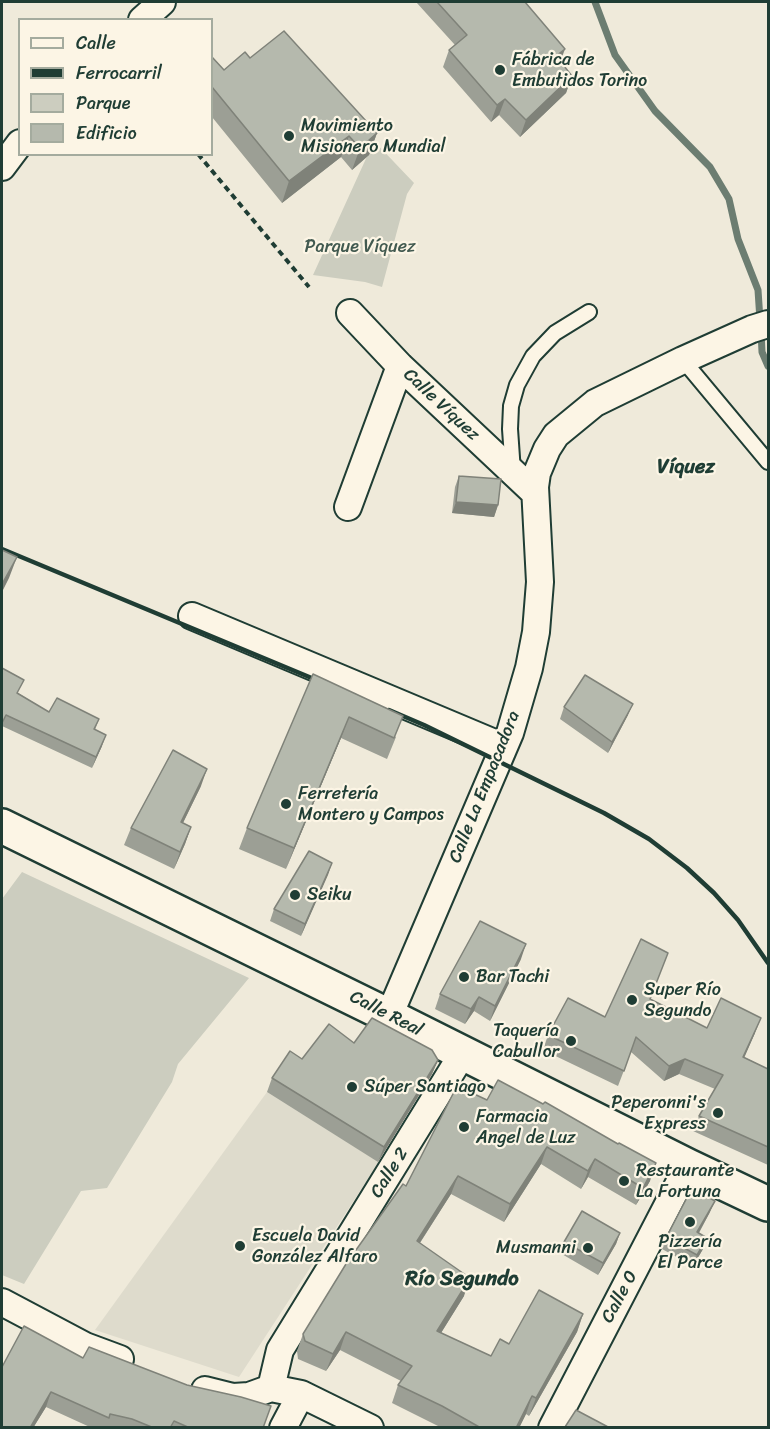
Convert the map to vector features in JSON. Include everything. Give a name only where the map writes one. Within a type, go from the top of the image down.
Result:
[{"type":"main road","name":"Calle Real","points":[[2,826],[768,1204]]},
{"type":"street","points":[[144,18],[162,2]]},
{"type":"street","points":[[2,167],[18,145]]},
{"type":"street","name":"Calle Víquez","points":[[350,313],[400,366],[535,493]]},
{"type":"street","name":"Calle La Empacadora","points":[[389,1016],[510,733],[529,668],[537,632],[540,582],[535,493],[537,473],[542,459],[556,435],[595,403],[760,326]]},
{"type":"street","points":[[348,507],[400,366]]},
{"type":"street","points":[[192,616],[504,747]]},
{"type":"street","name":"Calle 2","points":[[271,1388],[280,1350],[463,1053]]},
{"type":"street","name":"Calle 0","points":[[552,1428],[688,1166]]},
{"type":"street","points":[[2,1302],[85,1346],[139,1366]]},
{"type":"street","points":[[187,1386],[232,1397],[249,1396],[271,1388],[302,1394],[370,1428]]},
{"type":"street","points":[[283,1428],[302,1394]]},
{"type":"lane","points":[[513,473],[511,406],[517,385],[533,356],[555,333],[589,312]]},
{"type":"lane","points":[[683,360],[768,462]]},
{"type":"path","points":[[200,156],[309,287]]},
{"type":"shaded area","name":"Escuela David González Alfaro","points":[[267,1092],[379,1162],[239,1377],[95,1330]]},
{"type":"green space","name":"Parque Víquez","points":[[374,141],[414,183],[407,194],[382,287],[365,282],[313,275]]},
{"type":"green space","points":[[22,872],[249,978],[178,1064],[172,1082],[107,1188],[81,1191],[24,1284],[2,1275],[2,899]]},
{"type":"building","name":"Fábrica de Embutidos Torino","points":[[437,2],[525,2],[565,49],[556,56],[572,76],[526,120],[505,99],[497,105],[449,50],[467,35]]},
{"type":"building","name":"Movimiento Misionero Mundial","points":[[284,31],[377,133],[360,148],[349,136],[289,181],[213,88],[213,58],[224,70],[245,52],[250,58]]},
{"type":"building","points":[[459,476],[501,479],[498,505],[456,502]]},
{"type":"building","points":[[2,550],[17,557],[2,584]]},
{"type":"building","points":[[2,668],[24,680],[17,693],[49,712],[57,698],[99,719],[94,729],[106,735],[96,757],[6,715],[2,723]]},
{"type":"building","name":"Ferretería Montero y Campos","points":[[313,674],[403,716],[394,738],[349,717],[294,848],[247,828]]},
{"type":"building","points":[[585,675],[633,704],[612,742],[564,707]]},
{"type":"building","points":[[173,750],[207,769],[181,822],[191,827],[180,852],[131,828]]},
{"type":"building","points":[[309,851],[332,863],[305,924],[274,909]]},
{"type":"building","points":[[480,921],[526,944],[495,1006],[479,997],[471,1009],[440,994]]},
{"type":"building","points":[[641,939],[668,953],[650,999],[707,1028],[721,998],[761,1018],[743,1057],[768,1069],[768,1147],[699,1116],[723,1075],[685,1059],[669,1066],[636,1037],[624,1071],[548,1035],[568,998],[605,1017]]},
{"type":"building","points":[[372,1018],[432,1050],[438,1060],[384,1147],[272,1078],[290,1051],[302,1059],[329,1024],[354,1043]]},
{"type":"building","points":[[498,1080],[543,1104],[545,1102],[656,1163],[643,1188],[595,1159],[588,1171],[547,1147],[510,1204],[458,1176],[417,1241],[470,1278],[437,1331],[491,1356],[500,1339],[509,1344],[539,1290],[583,1314],[536,1398],[532,1396],[516,1428],[481,1428],[398,1385],[412,1366],[346,1332],[333,1354],[305,1341],[303,1334],[346,1264],[403,1184],[406,1186],[457,1086],[487,1100]]},
{"type":"building","points":[[692,1188],[715,1201],[697,1232],[707,1238],[697,1255],[666,1238]]},
{"type":"building","name":"Musmanni","points":[[582,1211],[620,1233],[603,1263],[564,1242]]},
{"type":"building","points":[[24,1326],[83,1358],[89,1347],[187,1385],[271,1406],[263,1428],[190,1428],[174,1421],[170,1428],[154,1428],[132,1419],[110,1414],[109,1418],[51,1392],[30,1428],[2,1428],[2,1367]]},
{"type":"building","points":[[576,1410],[610,1428],[565,1427]]},
{"type":"waterway","points":[[595,2],[615,55],[655,111],[710,167],[729,199],[738,239],[758,290],[760,320]]},
{"type":"waterway","points":[[761,331],[762,352],[768,366]]},
{"type":"railway","points":[[2,549],[326,684]]},
{"type":"railway","points":[[389,710],[604,813],[649,839],[687,868],[714,893],[738,920],[768,963]]},
{"type":"place","name":"Fábrica de Embutidos Torino","points":[[500,70]]},
{"type":"place","name":"Movimiento Misionero Mundial","points":[[289,136]]},
{"type":"place","name":"Ferretería Montero y Campos","points":[[286,804]]},
{"type":"place","name":"Seiku","points":[[295,895]]},
{"type":"place","name":"Bar Tachi","points":[[464,977]]},
{"type":"place","name":"Super Río Segundo","points":[[632,1000]]},
{"type":"place","name":"Taquería Cabullor","points":[[571,1041]]},
{"type":"place","name":"Súper Santiago","points":[[352,1087]]},
{"type":"place","name":"Peperonni's Express","points":[[718,1113]]},
{"type":"place","name":"Farmacia Angel de Luz","points":[[464,1127]]},
{"type":"place","name":"Restaurante La Fortuna","points":[[624,1181]]},
{"type":"place","name":"Pizzería El Parce","points":[[690,1222]]},
{"type":"place","name":"Escuela David González Alfaro","points":[[240,1246]]},
{"type":"place","name":"Musmanni","points":[[588,1248]]},
{"type":"district","name":"Víquez","points":[[686,468]]},
{"type":"district","name":"Río Segundo","points":[[462,1280]]}]
